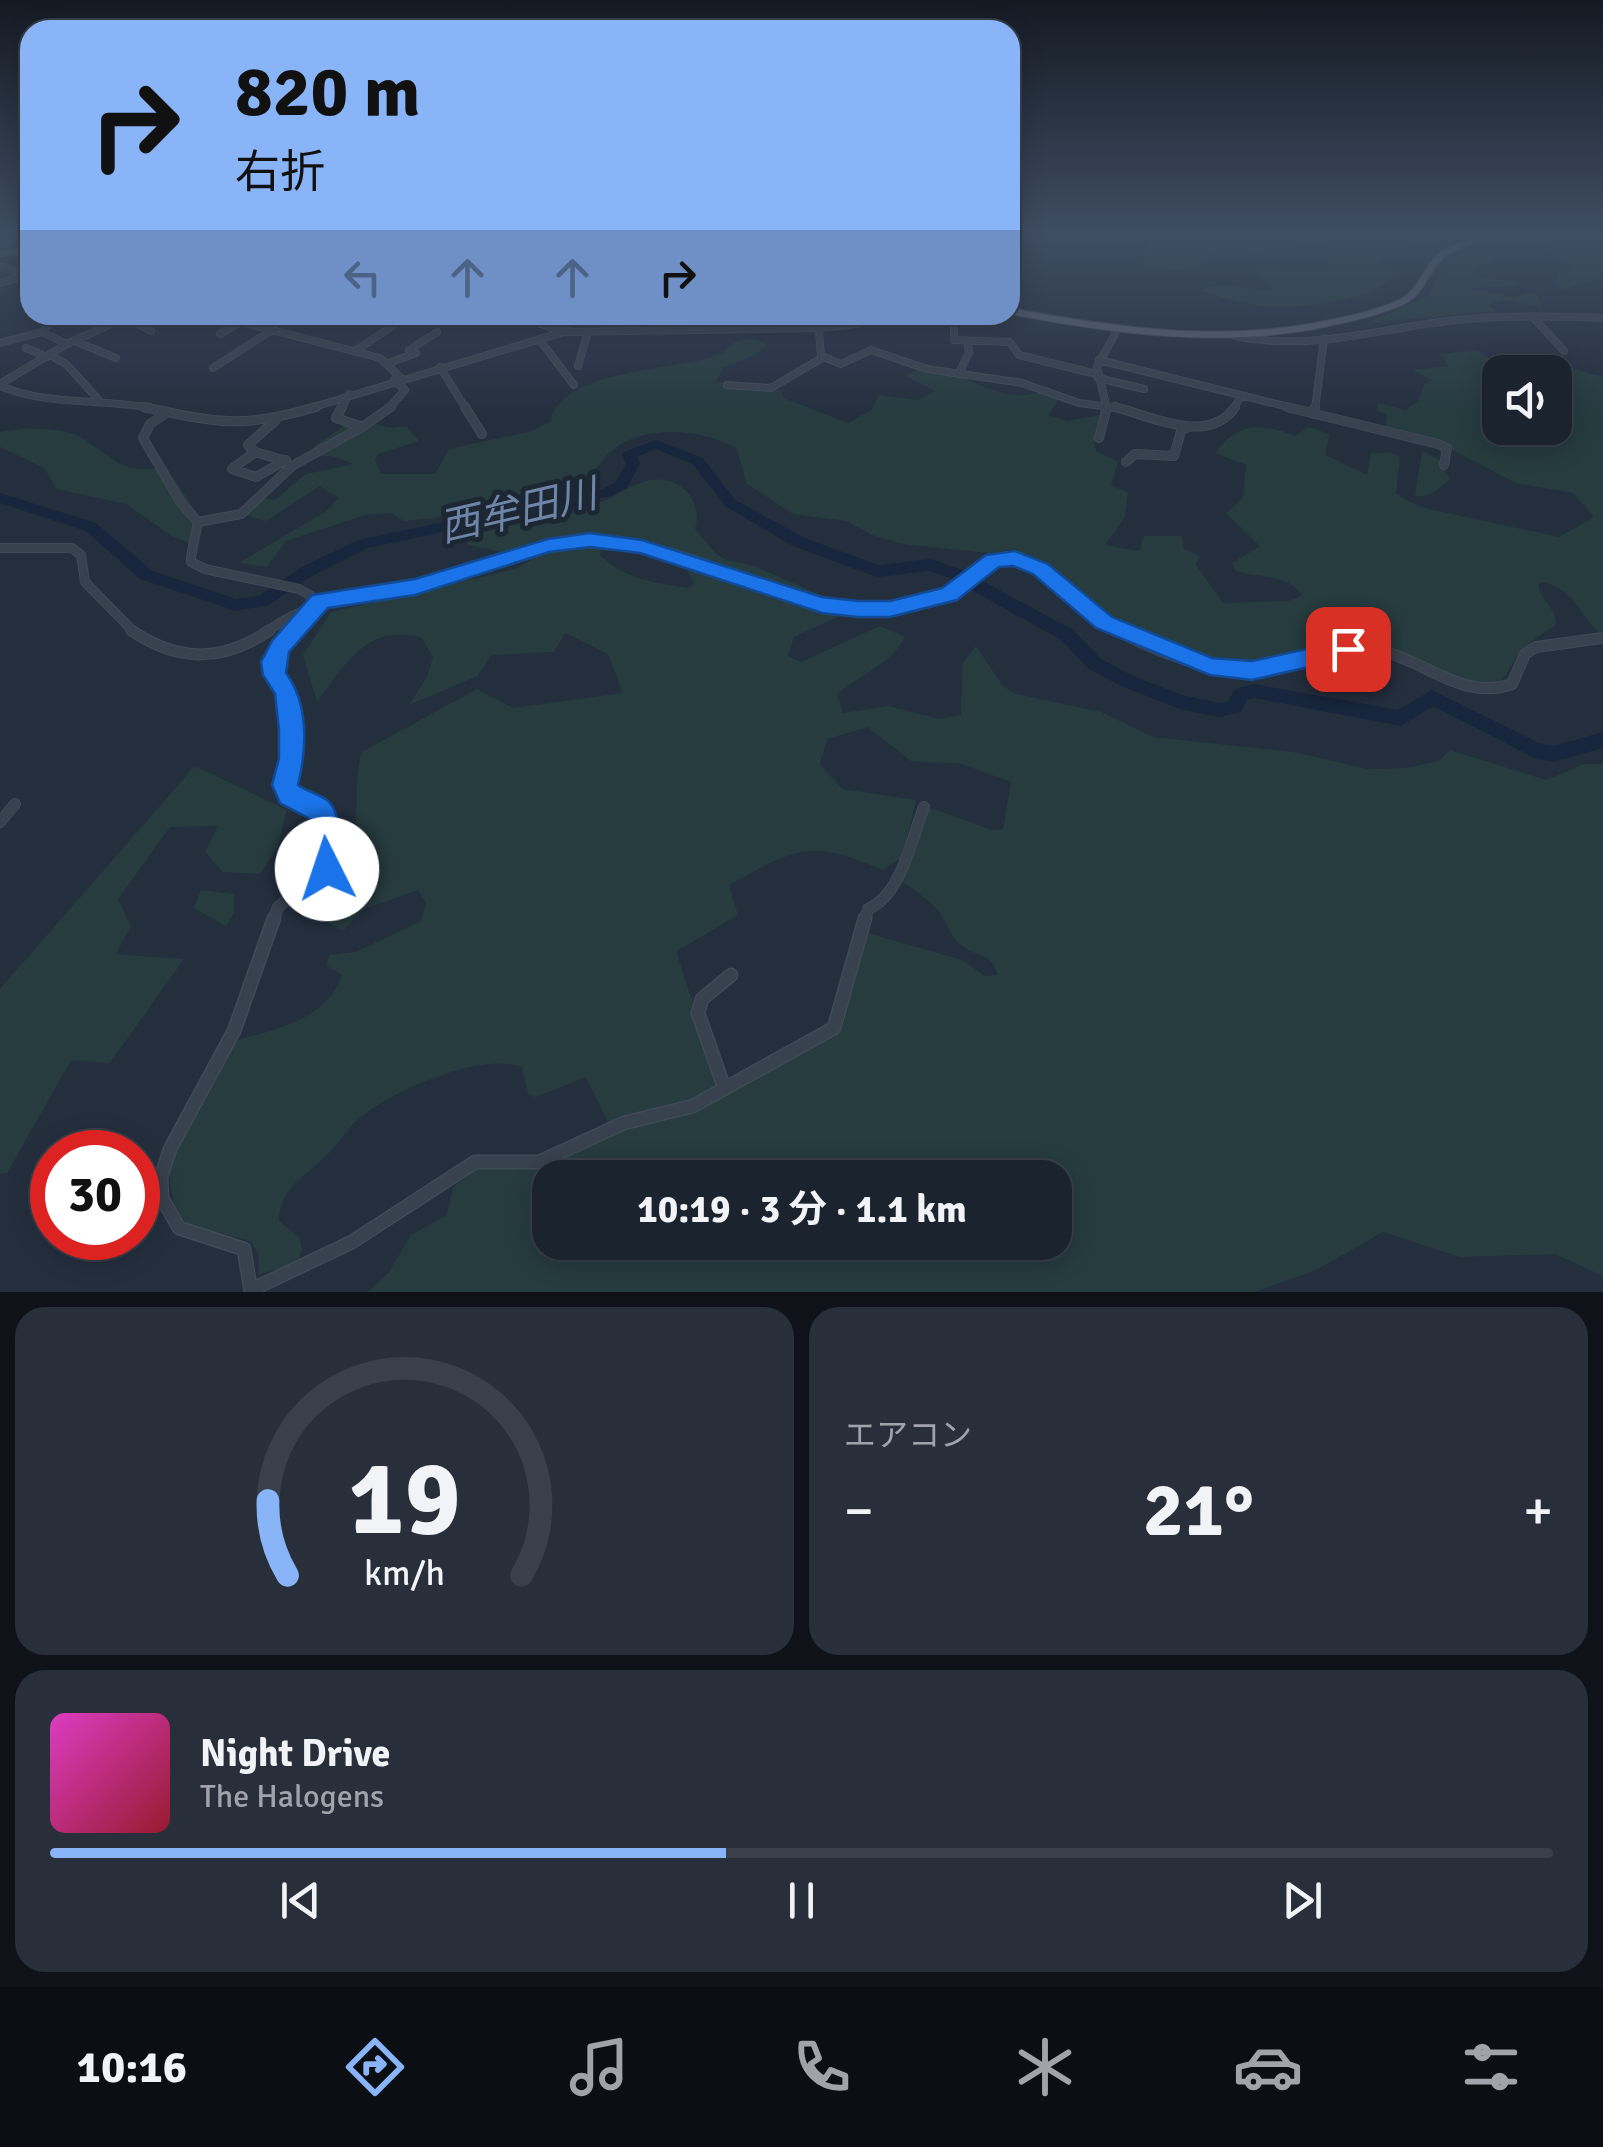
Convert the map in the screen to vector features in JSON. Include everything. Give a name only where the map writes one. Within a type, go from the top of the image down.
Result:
[{"type":"main road","points":[[1020,313],[1118,330],[1235,336],[1299,330],[1400,303],[1413,295]]},
{"type":"street","points":[[1532,316],[1564,351]]},
{"type":"street","points":[[1235,336],[1264,342],[1358,338],[1456,320],[1603,318]]},
{"type":"street","points":[[42,332],[48,325]]},
{"type":"street","points":[[0,385],[71,342],[108,325]]},
{"type":"street","points":[[142,325],[151,331]]},
{"type":"street","points":[[220,334],[235,325]]},
{"type":"street","points":[[252,325],[389,363],[416,353],[410,350],[437,332]]},
{"type":"street","points":[[213,368],[273,325]]},
{"type":"street","points":[[355,351],[393,325]]},
{"type":"street","points":[[545,325],[588,332],[846,325]]},
{"type":"street","points":[[0,385],[22,397],[98,399],[243,424],[276,420],[349,394],[564,331],[569,325]]},
{"type":"street","points":[[822,358],[823,325]]},
{"type":"street","points":[[953,325],[952,336],[967,342],[1010,342],[1019,355],[1144,388]]},
{"type":"street","points":[[1099,438],[1109,423],[1109,405],[1097,376],[1099,360],[1118,330]]},
{"type":"street","points":[[0,342],[42,332],[116,358]]},
{"type":"street","points":[[578,366],[588,332]]},
{"type":"street","points":[[1314,414],[1324,338]]},
{"type":"street","points":[[539,339],[574,385]]},
{"type":"street","points":[[959,374],[968,352],[967,342]]},
{"type":"street","points":[[26,348],[66,364],[98,399]]},
{"type":"street","points":[[728,385],[771,388],[822,358],[841,364],[871,350],[959,374],[1010,380],[1079,403],[1109,405],[1188,427],[1211,425],[1228,417],[1242,397]]},
{"type":"street","points":[[1099,360],[1438,444],[1447,448],[1444,465]]},
{"type":"street","points":[[255,452],[232,469],[250,478],[289,463],[385,412],[405,390],[389,363]]},
{"type":"street","points":[[440,368],[482,434]]},
{"type":"street","points":[[349,394],[336,418],[362,427]]},
{"type":"street","points":[[166,412],[150,424],[143,438],[158,455],[172,494],[201,527],[191,562],[220,576],[308,589],[320,601]]},
{"type":"street","points":[[276,420],[248,445],[255,452],[289,463]]},
{"type":"street","points":[[1126,462],[1135,454],[1174,456],[1181,431],[1188,427]]},
{"type":"street","points":[[198,522],[241,514],[289,463]]},
{"type":"street","points":[[0,548],[72,548],[81,555],[85,582],[112,604],[132,631],[189,655],[234,652],[320,601],[415,587],[548,546],[590,540],[642,546],[822,605],[890,609],[949,594],[997,559],[1022,560],[1040,569],[1104,622],[1189,659],[1230,670],[1252,670],[1362,649],[1379,650],[1476,688],[1497,690],[1512,684],[1525,654],[1536,647],[1603,638]]},
{"type":"street","points":[[320,601],[272,662],[274,675],[286,692],[292,730],[292,758],[285,785],[289,794],[318,809],[324,817],[327,869],[278,907],[234,1031],[185,1115],[161,1177],[162,1198],[179,1228],[244,1249],[251,1291],[352,1242],[475,1162],[539,1162],[624,1123],[693,1106],[838,1024],[868,909],[882,903],[893,888],[924,807]]},
{"type":"street","points":[[0,822],[15,804]]},
{"type":"street","points":[[724,1086],[698,1013],[702,1000],[730,975]]},
{"type":"green space","points":[[1217,295],[1359,295],[1286,307],[1246,304]]},
{"type":"green space","points":[[1537,295],[1543,307],[1503,300],[1488,305],[1496,311],[1367,323],[1427,296]]},
{"type":"green space","points":[[755,339],[767,344],[755,355],[724,367],[716,382],[781,390],[783,398],[848,423],[871,410],[879,395],[918,400],[935,391],[906,376],[927,364],[1011,395],[1038,392],[1059,399],[1048,415],[1067,421],[1099,415],[1105,425],[1094,442],[1097,452],[1118,461],[1111,486],[1128,492],[1125,517],[1105,545],[1139,551],[1144,536],[1182,536],[1184,549],[1200,556],[1196,565],[1223,603],[1288,601],[1302,596],[1290,584],[1236,571],[1232,563],[1260,546],[1226,513],[1243,498],[1246,465],[1215,453],[1233,435],[1261,427],[1295,436],[1309,427],[1329,434],[1326,455],[1367,475],[1371,453],[1390,452],[1400,457],[1396,494],[1420,507],[1559,537],[1594,517],[1573,493],[1516,483],[1439,443],[1385,430],[1387,414],[1377,411],[1378,403],[1406,410],[1418,401],[1424,384],[1431,380],[1413,370],[1449,366],[1439,354],[1477,350],[1484,355],[1482,445],[1572,445],[1572,368],[1603,377],[1603,634],[1566,593],[1544,582],[1539,589],[1554,613],[1556,625],[1524,648],[1503,678],[1494,684],[1466,681],[1378,648],[1248,666],[1195,658],[1112,623],[1045,567],[1016,549],[989,553],[903,544],[872,535],[847,521],[793,514],[746,483],[737,449],[706,436],[669,432],[633,438],[618,446],[600,463],[568,507],[596,504],[651,480],[672,482],[693,500],[695,529],[716,554],[828,598],[874,605],[822,601],[617,539],[584,538],[513,554],[469,545],[463,538],[472,515],[456,509],[435,518],[404,521],[391,513],[365,515],[286,541],[267,567],[239,563],[328,510],[338,498],[320,486],[266,521],[241,514],[264,498],[275,500],[306,474],[354,464],[332,456],[313,456],[314,446],[355,419],[391,428],[406,426],[419,441],[378,454],[375,460],[381,474],[435,474],[449,449],[532,431],[550,422],[559,404],[575,391],[597,381],[697,361],[715,356],[734,343]]},
{"type":"green space","points":[[28,428],[76,435],[128,467],[166,467],[202,520],[193,545],[172,536],[126,504],[57,489],[44,468],[0,447],[0,432]]},
{"type":"green space","points":[[1422,451],[1440,460],[1450,480],[1432,493],[1419,496],[1415,495]]},
{"type":"green space","points":[[602,542],[600,555],[609,563],[653,582],[688,588],[694,584],[686,567],[690,565],[820,608],[872,613],[835,618],[794,637],[788,656],[801,662],[880,626],[905,637],[884,661],[837,694],[843,713],[888,706],[939,719],[961,715],[962,664],[976,646],[1003,686],[1016,694],[1101,712],[1153,737],[1293,752],[1368,769],[1407,768],[1439,761],[1450,750],[1546,780],[1584,764],[1603,764],[1603,1276],[1555,1254],[1460,1257],[1383,1232],[1316,1270],[1255,1292],[368,1292],[389,1272],[411,1235],[447,1215],[453,1188],[475,1167],[532,1167],[532,1260],[1072,1260],[1072,1160],[559,1160],[624,1129],[691,1113],[834,1036],[843,1026],[859,940],[867,933],[962,960],[985,976],[997,975],[993,963],[958,942],[936,909],[902,881],[928,807],[992,830],[1003,829],[1011,782],[962,764],[911,761],[868,727],[827,739],[820,764],[842,789],[916,800],[903,857],[882,870],[819,851],[770,863],[729,885],[738,915],[677,951],[717,1086],[691,1101],[608,1122],[586,1077],[536,1097],[528,1095],[522,1067],[484,1065],[436,1077],[391,1098],[357,1120],[288,1191],[279,1221],[300,1238],[302,1251],[297,1263],[258,1275],[259,1255],[250,1241],[187,1224],[174,1202],[170,1178],[173,1154],[194,1106],[237,1040],[299,1020],[325,1002],[342,975],[327,966],[329,955],[356,952],[421,921],[426,903],[418,890],[364,909],[344,930],[329,923],[321,910],[318,899],[345,867],[352,848],[362,752],[477,689],[513,708],[623,693],[608,654],[565,633],[554,652],[491,655],[478,676],[409,705],[427,677],[433,657],[422,638],[403,635],[373,641],[349,660],[317,702],[303,655],[331,612],[515,569],[555,547]]},
{"type":"green space","points":[[195,766],[287,810],[278,846],[260,874],[223,872],[205,852],[218,826],[170,827],[118,899],[131,926],[116,954],[184,959],[110,1063],[71,1060],[7,1173],[0,1174],[0,989]]},
{"type":"green space","points":[[201,890],[234,894],[234,913],[226,926],[194,908]]},
{"type":"waterway","name":"西牟田川","points":[[0,498],[91,527],[146,575],[236,605],[263,601],[308,571],[364,544],[606,493],[622,485],[633,464],[629,455],[656,444],[698,461],[730,503],[799,542],[877,571],[931,565],[956,574],[1067,635],[1095,664],[1180,702],[1219,710],[1234,707],[1241,694],[1254,691],[1401,718],[1432,697],[1535,750],[1553,754],[1603,740]]},
{"type":"route","points":[[327,869],[324,817],[318,809],[289,794],[285,785],[292,758],[292,730],[286,692],[274,675],[272,662],[280,647],[314,613],[320,601],[415,587],[548,546],[590,540],[642,546],[822,605],[858,609],[890,609],[949,594],[994,560],[1015,558],[1040,569],[1093,616],[1126,634],[1210,666],[1252,670],[1348,649]]}]
